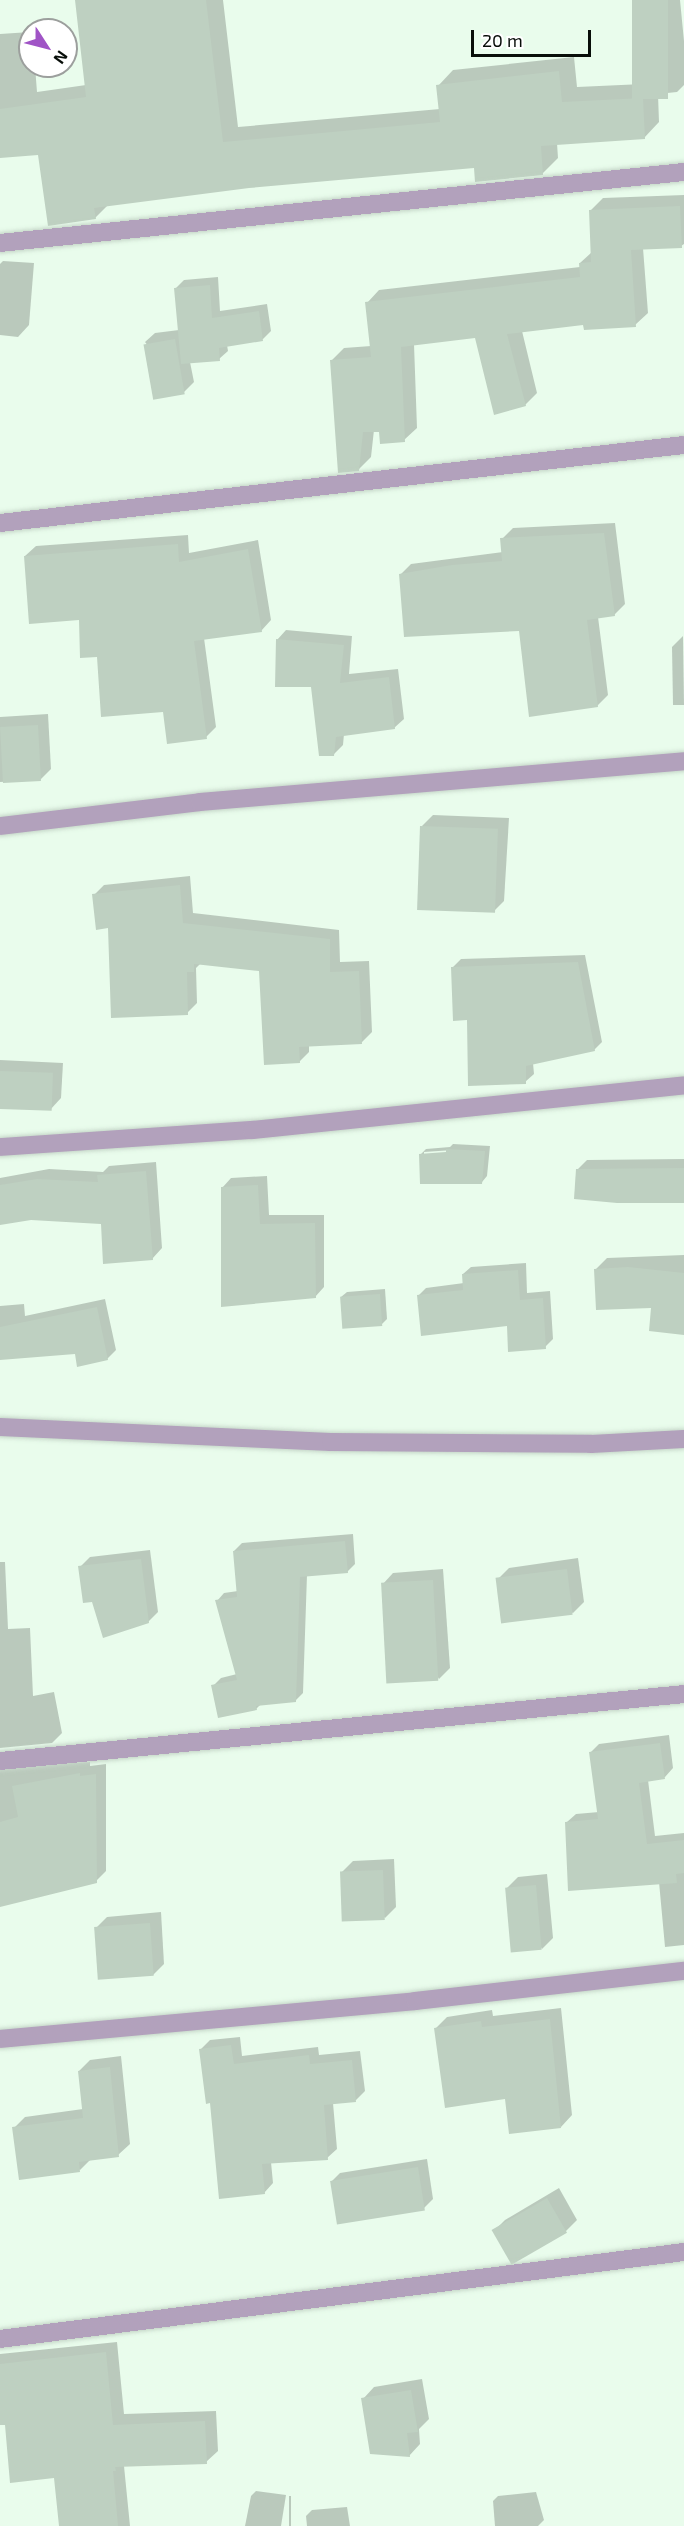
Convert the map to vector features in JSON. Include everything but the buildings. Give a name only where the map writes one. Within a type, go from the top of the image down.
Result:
[{"type":"street","points":[[0,243],[684,172]]},
{"type":"street","points":[[0,523],[684,445]]},
{"type":"street","points":[[0,826],[200,802],[684,761]]},
{"type":"street","points":[[0,1147],[252,1130],[684,1085]]},
{"type":"street","points":[[0,1427],[331,1442],[591,1444],[684,1439]]},
{"type":"street","points":[[0,1761],[684,1694]]},
{"type":"street","points":[[0,2039],[415,2001],[684,1971]]},
{"type":"street","points":[[0,2339],[684,2252]]}]
